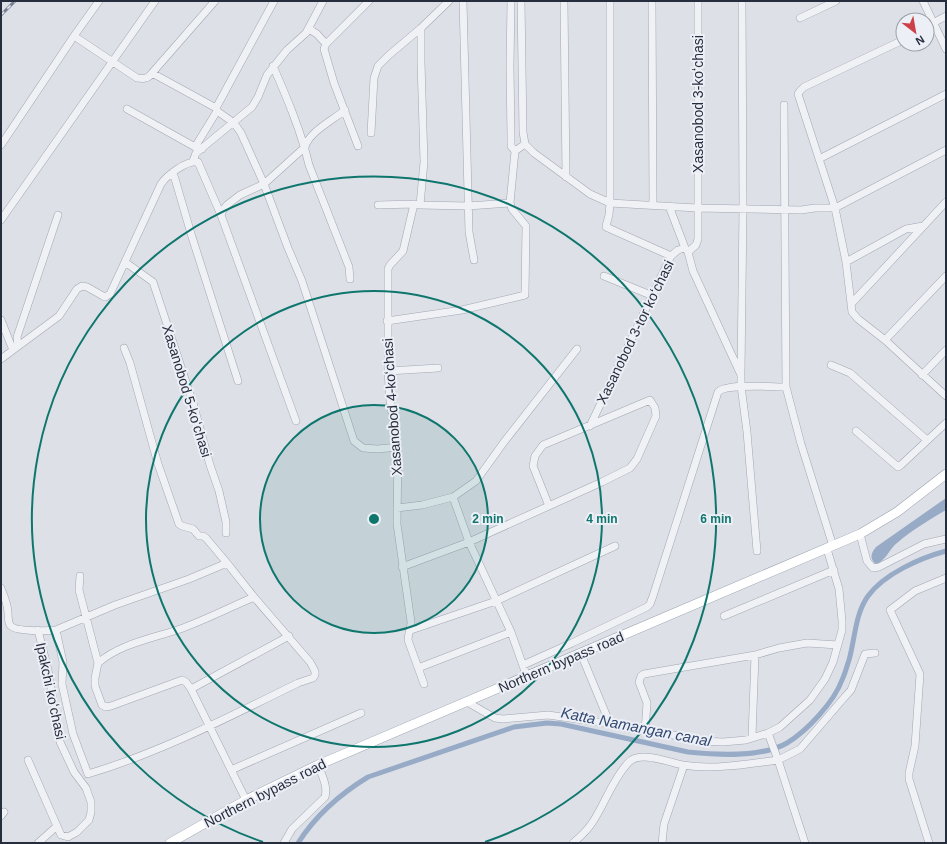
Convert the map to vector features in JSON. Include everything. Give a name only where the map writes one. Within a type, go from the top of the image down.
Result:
[{"type":"main road","name":"Northern bypass road","points":[[170,843],[246,800],[318,765],[860,534],[897,512],[946,474]]},
{"type":"street","points":[[1,145],[4,135],[99,1]]},
{"type":"street","points":[[1,220],[155,1]]},
{"type":"street","points":[[74,36],[137,78],[145,79],[149,78],[215,1]]},
{"type":"street","points":[[1,359],[59,316],[77,289],[82,286],[87,287],[105,297],[110,294],[161,184],[165,178],[173,172],[193,161],[216,110],[274,1]]},
{"type":"street","points":[[198,148],[234,123],[252,107],[267,75],[287,50],[304,36],[323,1]]},
{"type":"street","points":[[358,146],[334,83],[324,49],[326,44],[369,1]]},
{"type":"street","points":[[371,133],[374,78],[378,66],[422,28],[449,1]]},
{"type":"street","points":[[464,1],[469,232],[474,260]]},
{"type":"street","points":[[387,321],[462,310],[525,295],[526,226],[512,209],[510,203],[515,151],[512,148],[511,137],[511,1]]},
{"type":"street","points":[[521,1],[523,132],[525,144],[534,153],[590,194],[610,203],[697,208],[801,210],[835,208],[946,150]]},
{"type":"street","points":[[564,1],[566,177]]},
{"type":"street","points":[[610,1],[610,203],[606,227],[672,256]]},
{"type":"street","points":[[652,1],[653,205]]},
{"type":"street","name":"Xasanobod 3-koʻchasi","points":[[686,250],[697,243],[698,1]]},
{"type":"street","points":[[742,1],[743,208],[741,386],[747,432],[757,551]]},
{"type":"street","points":[[800,18],[836,1]]},
{"type":"street","points":[[923,1],[928,12]]},
{"type":"street","points":[[935,23],[946,16]]},
{"type":"street","points":[[935,26],[946,49]]},
{"type":"street","name":"Xasanobod 4-koʻchasi","points":[[422,28],[421,62],[424,162],[417,205],[403,251],[388,269],[387,321],[390,401],[398,447],[397,524],[402,567],[410,610],[411,630],[408,635],[408,640],[424,684]]},
{"type":"street","points":[[309,29],[317,34],[326,44]]},
{"type":"street","points":[[895,44],[804,87],[798,94],[835,208],[846,262],[852,312],[886,340],[946,396]]},
{"type":"street","points":[[274,66],[287,97],[310,165],[349,267],[350,279]]},
{"type":"street","points":[[152,73],[216,110],[234,123],[241,133],[264,184],[302,281],[354,441],[362,448],[378,449],[398,447]]},
{"type":"street","points":[[818,158],[946,94]]},
{"type":"street","points":[[467,702],[495,718],[504,719],[548,715],[610,724],[645,731],[674,734],[700,741],[723,742],[746,740],[752,737],[769,735],[810,700],[825,679],[838,645],[842,630],[842,622],[839,589],[830,547],[786,387],[784,105]]},
{"type":"street","points":[[127,109],[198,148]]},
{"type":"street","points":[[221,215],[227,205],[240,196],[264,184],[305,147],[315,133],[345,110]]},
{"type":"street","points":[[515,151],[525,144]]},
{"type":"street","points":[[193,161],[198,162],[221,215],[296,421]]},
{"type":"street","points":[[173,172],[192,237],[238,380]]},
{"type":"street","points":[[851,304],[946,202]]},
{"type":"street","points":[[378,205],[468,206],[510,203]]},
{"type":"street","points":[[669,206],[686,250],[692,271],[741,375]]},
{"type":"street","points":[[16,348],[17,337],[58,215]]},
{"type":"street","points":[[846,262],[906,229],[924,226]]},
{"type":"street","name":"Xasanobod 3-tor koʻchasi","points":[[590,426],[672,256],[678,250],[686,250]]},
{"type":"street","name":"Xasanobod 5-koʻchasi","points":[[125,262],[153,282],[193,403],[210,465],[219,491],[226,522],[226,533]]},
{"type":"street","points":[[604,276],[653,296]]},
{"type":"street","points":[[886,340],[946,276]]},
{"type":"street","points":[[1,320],[16,348]]},
{"type":"street","points":[[81,781],[88,774],[122,764],[208,727],[298,683],[315,677],[316,672],[310,662],[289,636],[206,538],[199,536],[190,528],[179,524],[158,464],[130,363],[124,348]]},
{"type":"street","points":[[397,508],[422,505],[452,496],[476,481],[577,349]]},
{"type":"street","points":[[922,375],[946,350]]},
{"type":"street","points":[[832,365],[850,373],[927,440]]},
{"type":"street","points":[[388,371],[438,368]]},
{"type":"street","points":[[523,665],[647,607],[650,604],[718,392],[723,388],[741,386],[786,387]]},
{"type":"street","points":[[402,567],[469,542],[549,506],[630,468],[637,459],[656,411],[652,402],[649,400],[543,445],[535,456],[533,466],[549,506]]},
{"type":"street","points":[[856,431],[898,467],[946,423]]},
{"type":"street","points":[[452,496],[469,542],[511,632],[527,677]]},
{"type":"street","points":[[860,534],[867,561],[873,568],[879,567],[924,544],[946,538]]},
{"type":"street","points":[[411,630],[496,601],[615,546]]},
{"type":"street","points":[[1,588],[8,608],[11,627],[16,629],[45,631],[56,630],[115,605],[189,579],[227,563]]},
{"type":"street","points":[[724,616],[834,570]]},
{"type":"street","points":[[80,576],[79,590],[98,663],[95,686],[102,705],[106,707],[182,680],[186,682],[246,800]]},
{"type":"street","points":[[929,843],[909,779],[915,746],[920,674],[890,610],[915,591],[946,578]]},
{"type":"street","points":[[98,663],[106,657],[126,647],[184,627],[254,596]]},
{"type":"street","name":"Ipakchi koʻchasi","points":[[38,630],[48,670],[60,742],[74,772],[86,788],[91,802],[89,820],[77,832],[68,837],[61,835],[57,826]]},
{"type":"street","points":[[56,630],[63,662],[62,684],[73,734],[88,774]]},
{"type":"street","points":[[418,668],[511,632]]},
{"type":"street","points":[[190,689],[289,636]]},
{"type":"street","points":[[645,731],[647,703],[639,682],[641,676],[648,673],[755,655],[779,648],[807,643],[838,645]]},
{"type":"street","points":[[573,843],[583,835],[592,823],[623,769],[628,762],[634,758],[642,756],[684,765],[740,765],[777,758],[800,749],[851,690],[865,654],[875,653]]},
{"type":"street","points":[[581,654],[610,724]]},
{"type":"street","points":[[752,737],[755,655]]},
{"type":"street","points":[[231,770],[361,713]]},
{"type":"street","points":[[769,735],[805,843]]},
{"type":"street","points":[[28,760],[57,826],[38,843]]},
{"type":"street","points":[[284,843],[292,829],[325,797],[325,786],[318,765]]},
{"type":"street","points":[[662,843],[664,824],[684,765]]},
{"type":"water","points":[[946,498],[946,510],[903,538],[894,546],[885,558],[876,564],[872,560],[873,551],[876,547]]},
{"type":"waterway","name":"Katta Namangan canal","points":[[298,843],[313,823],[329,806],[368,777],[514,727],[547,723],[561,724],[688,752],[700,753],[739,754],[765,751],[776,748],[795,738],[811,724],[838,689],[849,660],[860,611],[868,596],[883,581],[903,568],[925,558],[946,551]]},
{"type":"railway","points":[[1,15],[15,1]]}]
